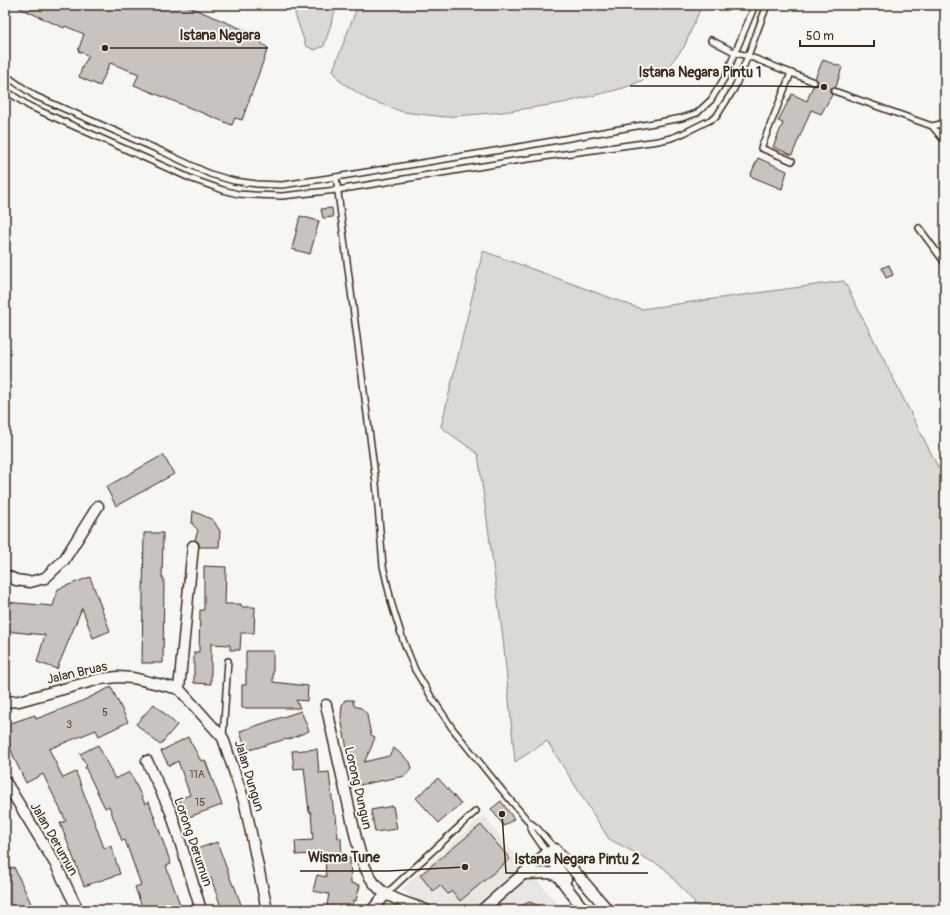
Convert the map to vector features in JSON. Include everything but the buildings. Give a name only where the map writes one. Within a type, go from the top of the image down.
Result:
[{"type":"street","points":[[5,575],[16,580],[30,582],[45,578],[64,560],[98,506]]},
{"type":"street","points":[[179,689],[193,546]]},
{"type":"street","name":"Jalan Bruas","points":[[5,702],[19,701],[100,679],[118,677],[133,678],[179,689]]},
{"type":"street","name":"Jalan Dungun","points":[[179,689],[223,738],[245,804],[267,910]]},
{"type":"street","name":"Lorong Dungun","points":[[326,705],[361,857],[368,874],[375,885],[386,894],[426,910]]},
{"type":"street","name":"Lorong Derumun","points":[[147,761],[171,812],[201,910]]},
{"type":"street","name":"Jalan Derumun","points":[[5,781],[56,865],[78,910]]},
{"type":"street","points":[[482,910],[551,851]]},
{"type":"street","points":[[551,851],[588,910]]},
{"type":"street","points":[[551,851],[608,910]]},
{"type":"street","points":[[523,874],[550,873],[558,876],[581,906],[588,910]]},
{"type":"street","points":[[372,910],[386,894]]},
{"type":"lane","points":[[5,75],[36,96],[210,174],[234,181],[282,185],[512,148],[682,118],[697,113],[711,100],[725,77],[755,5]]},
{"type":"lane","points":[[5,90],[29,106],[155,163],[192,179],[223,190],[238,194],[282,196],[337,190],[514,161],[658,141],[684,133],[716,117],[734,88],[767,5]]},
{"type":"lane","points":[[711,40],[736,52],[814,82]]},
{"type":"lane","points":[[792,73],[761,148],[792,161]]},
{"type":"lane","points":[[834,91],[932,126],[942,138],[945,139]]},
{"type":"lane","points":[[932,126],[945,123]]},
{"type":"lane","points":[[336,177],[376,483],[383,566],[392,605],[403,640],[415,670],[452,728],[523,816],[538,828],[551,851]]},
{"type":"lane","points":[[919,228],[945,263]]},
{"type":"lane","points":[[223,738],[228,660]]},
{"type":"lane","points":[[386,894],[476,811]]},
{"type":"lane","points":[[529,822],[532,831],[551,851]]},
{"type":"shaded area","points":[[293,5],[337,5],[324,46],[315,50],[306,46]]},
{"type":"shaded area","points":[[358,5],[702,5],[684,47],[671,63],[660,73],[624,88],[563,103],[503,112],[445,117],[403,112],[367,99],[340,81],[333,70]]},
{"type":"shaded area","points":[[483,251],[641,309],[844,281],[939,469],[945,471],[945,910],[701,910],[664,868],[609,839],[547,741],[515,762],[503,638],[478,454],[441,427]]},
{"type":"shaded area","points":[[484,814],[500,837],[563,910],[424,910],[402,889]]},
{"type":"place","name":"Istana Negara","points":[[105,48]]},
{"type":"place","name":"Istana Negara Pintu 1","points":[[824,87]]},
{"type":"place","name":"Istana Negara Pintu 2","points":[[502,814]]},
{"type":"place","name":"Wisma Tune","points":[[465,867]]}]
